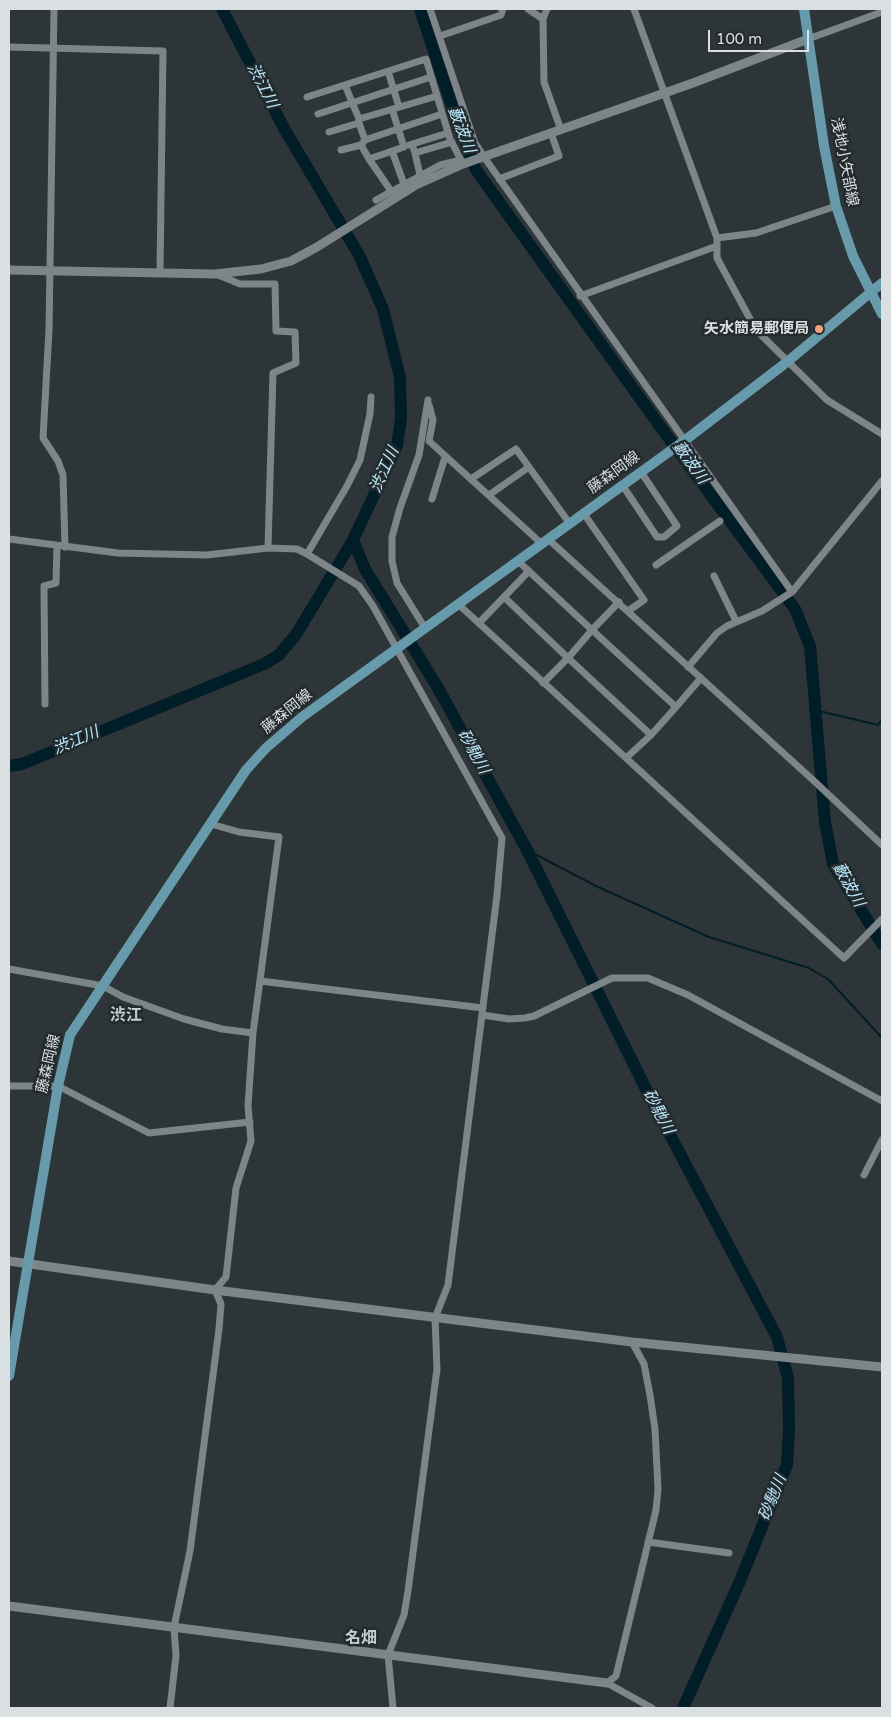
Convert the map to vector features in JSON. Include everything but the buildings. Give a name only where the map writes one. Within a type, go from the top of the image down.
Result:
[{"type":"main road","name":"浅地小矢部線","points":[[804,9],[827,168],[836,206],[853,256],[882,314]]},
{"type":"main road","name":"藤森岡線","points":[[9,1376],[58,1086],[70,1035],[246,770],[266,748],[302,717],[684,441],[787,362],[882,283]]},
{"type":"street","points":[[45,704],[44,586],[56,583],[61,546],[63,475],[58,461],[43,438],[49,339],[48,270],[51,220],[54,9]]},
{"type":"street","points":[[430,9],[481,158],[499,179],[580,296],[792,592]]},
{"type":"street","points":[[440,36],[501,15],[503,9]]},
{"type":"street","points":[[528,9],[543,19]]},
{"type":"street","points":[[547,9],[543,19],[544,82],[561,130]]},
{"type":"street","points":[[634,9],[717,242],[717,258],[756,330],[827,400],[882,434]]},
{"type":"street","points":[[376,200],[440,164],[481,158],[882,12]]},
{"type":"street","points":[[9,47],[163,51],[160,272]]},
{"type":"street","points":[[307,97],[426,59],[448,133],[463,162]]},
{"type":"street","points":[[388,71],[393,89],[398,128],[404,147]]},
{"type":"street","points":[[318,114],[432,76]]},
{"type":"street","points":[[345,85],[359,121],[363,143],[369,159],[391,191]]},
{"type":"street","points":[[329,132],[396,108],[437,96]]},
{"type":"street","points":[[341,150],[398,128],[442,114]]},
{"type":"street","points":[[369,159],[448,133]]},
{"type":"street","points":[[499,179],[558,156],[552,133]]},
{"type":"street","points":[[415,153],[452,142]]},
{"type":"street","points":[[412,144],[420,175]]},
{"type":"street","points":[[392,151],[404,184]]},
{"type":"street","points":[[9,270],[215,274],[261,269],[290,260],[317,248],[416,185],[463,162]]},
{"type":"street","points":[[580,296],[717,242],[756,233],[836,206]]},
{"type":"street","points":[[215,274],[240,284],[275,284],[276,331],[295,332],[296,364],[273,372],[268,548]]},
{"type":"street","points":[[307,554],[360,460],[370,414],[371,397]]},
{"type":"street","points":[[425,628],[398,583],[392,561],[392,546],[400,508],[420,455],[428,400],[433,420],[429,441],[445,457],[488,495],[619,602],[882,845]]},
{"type":"street","points":[[471,479],[516,449],[570,524]]},
{"type":"street","points":[[432,499],[445,457]]},
{"type":"street","points":[[488,495],[529,466]]},
{"type":"street","points":[[622,486],[656,537],[664,537],[677,526],[641,472]]},
{"type":"street","points":[[688,667],[717,633],[736,621],[778,602],[792,592],[882,481]]},
{"type":"street","points":[[584,514],[644,600],[628,611]]},
{"type":"street","points":[[656,566],[720,521]]},
{"type":"street","points":[[9,539],[118,553],[207,555],[268,548],[297,549],[307,554],[359,586],[373,606],[395,650],[502,838],[448,1285],[435,1318],[437,1369],[408,1591],[404,1615],[388,1655],[393,1708]]},
{"type":"street","points":[[518,561],[676,707]]},
{"type":"street","points":[[479,623],[529,571]]},
{"type":"street","points":[[714,576],[736,621]]},
{"type":"street","points":[[504,597],[650,734]]},
{"type":"street","points":[[543,683],[619,602]]},
{"type":"street","points":[[458,604],[844,958],[880,921]]},
{"type":"street","points":[[626,758],[676,707],[701,678]]},
{"type":"street","points":[[211,824],[239,832],[279,837],[253,1033],[248,1106],[251,1141],[236,1188],[226,1277],[215,1290]]},
{"type":"street","points":[[9,969],[102,986],[123,997],[184,1019],[222,1029],[253,1033]]},
{"type":"street","points":[[260,981],[482,1011],[509,1019],[534,1016],[612,978],[648,978],[688,996],[882,1101]]},
{"type":"street","points":[[9,1086],[58,1086],[148,1133],[250,1122]]},
{"type":"street","points":[[864,1175],[880,1152],[882,1140]]},
{"type":"street","points":[[9,1261],[215,1290],[632,1342],[882,1367]]},
{"type":"street","points":[[170,1708],[176,1656],[174,1627],[190,1551],[219,1329],[221,1304],[215,1290]]},
{"type":"street","points":[[607,1683],[616,1676],[648,1542],[658,1489],[655,1429],[644,1364],[632,1342]]},
{"type":"street","points":[[648,1542],[729,1553]]},
{"type":"street","points":[[9,1606],[607,1683],[652,1708]]},
{"type":"waterway","name":"渋江川","points":[[9,766],[22,764],[264,664],[279,655],[297,633],[353,540],[397,446],[401,418],[400,377],[383,309],[359,255],[285,130],[222,9]]},
{"type":"waterway","name":"藪波川","points":[[420,9],[456,118],[476,170],[662,429],[795,609],[810,646],[825,822],[833,864],[882,944]]},
{"type":"waterway","name":"砂馳川","points":[[353,540],[365,569],[438,688],[527,850],[650,1097],[777,1337],[788,1378],[789,1429],[787,1465],[740,1581],[683,1708]]},
{"type":"waterway","points":[[815,710],[878,725],[882,719]]},
{"type":"waterway","points":[[527,850],[596,886],[709,937],[809,968],[829,980],[882,1038]]},
{"type":"place","name":"矢水簡易郵便局","points":[[819,329]]},
{"type":"district","name":"渋江","points":[[126,1016]]},
{"type":"district","name":"名畑","points":[[361,1639]]}]
